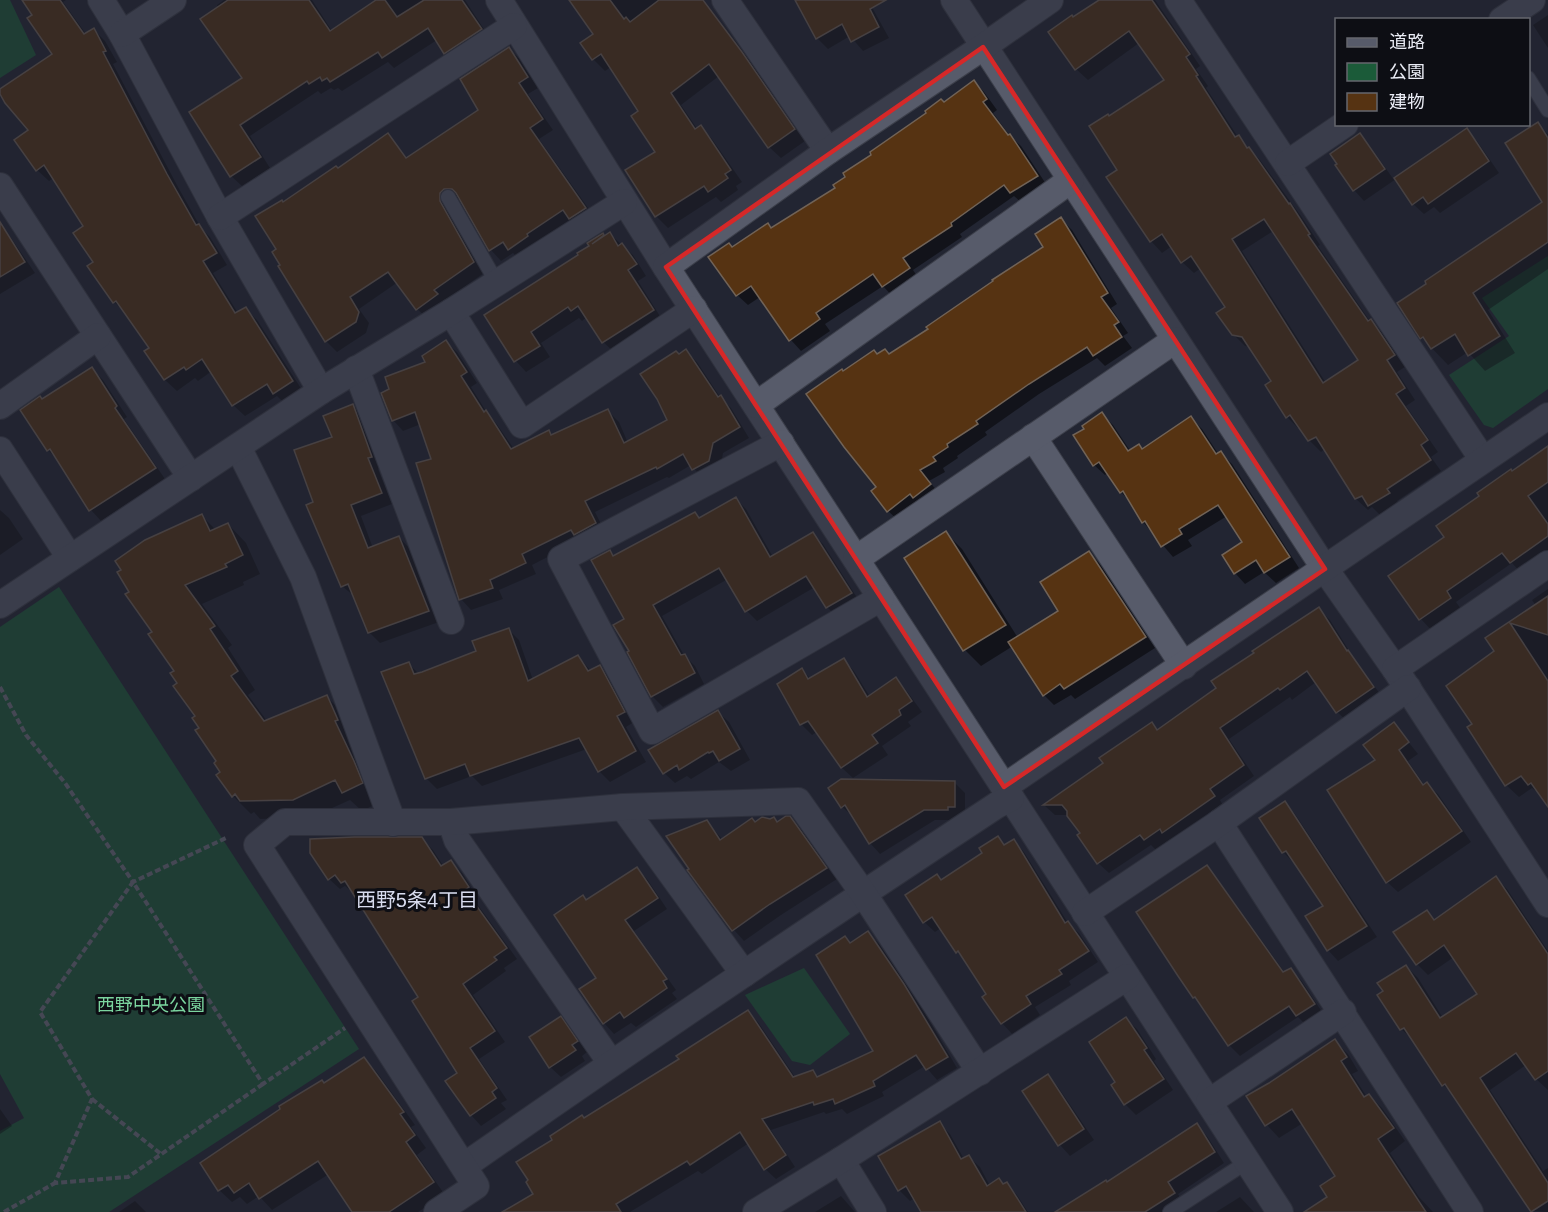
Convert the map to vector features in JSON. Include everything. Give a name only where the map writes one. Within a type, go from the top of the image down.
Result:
[{"type":"street","points":[[101,0],[122,34],[220,217],[321,392]]},
{"type":"street","points":[[122,34],[173,0]]},
{"type":"street","points":[[499,0],[624,202],[1280,1212]]},
{"type":"street","points":[[725,0],[828,151]]},
{"type":"street","points":[[954,0],[1325,569],[1402,679],[1548,904]]},
{"type":"street","points":[[666,267],[828,151],[1050,0]]},
{"type":"street","points":[[1178,0],[1484,460]]},
{"type":"street","points":[[1505,18],[1532,0]]},
{"type":"street","points":[[220,217],[514,26]]},
{"type":"street","points":[[1288,163],[1342,126]]},
{"type":"street","points":[[756,405],[1071,180]]},
{"type":"street","points":[[0,186],[191,478]]},
{"type":"street","points":[[0,605],[356,369],[451,312],[624,202]]},
{"type":"street","points":[[451,312],[522,425],[694,309]]},
{"type":"street","points":[[0,406],[98,336]]},
{"type":"street","points":[[856,559],[1175,340]]},
{"type":"street","points":[[356,369],[451,621]]},
{"type":"street","points":[[464,1166],[611,1063],[997,805],[1007,792],[1184,666],[1548,416]]},
{"type":"street","points":[[1033,436],[1184,666]]},
{"type":"street","points":[[781,443],[561,559],[652,731],[881,598]]},
{"type":"street","points":[[238,447],[303,577],[393,823]]},
{"type":"street","points":[[0,450],[70,558]]},
{"type":"street","points":[[1085,913],[1219,823],[1548,564]]},
{"type":"street","points":[[437,1212],[476,1186],[256,845],[285,822],[451,822],[623,807],[798,801],[863,893],[980,1072]]},
{"type":"street","points":[[623,807],[744,974]]},
{"type":"street","points":[[451,822],[457,840],[611,1063]]},
{"type":"street","points":[[1219,823],[1470,1212]]},
{"type":"street","points":[[756,1212],[1127,977]]},
{"type":"street","points":[[1209,1102],[1342,1012]]},
{"type":"street","points":[[841,1160],[873,1212]]},
{"type":"lane","points":[[1530,81],[1548,110]]},
{"type":"lane","points":[[448,197],[497,283]]},
{"type":"lane","points":[[1170,1212],[1247,1162]]},
{"type":"path","points":[[0,687],[26,735],[65,783],[133,882],[263,1084]]},
{"type":"path","points":[[161,1154],[92,1099],[40,1012],[133,882],[228,837]]},
{"type":"path","points":[[4,1212],[55,1183],[128,1177],[351,1024]]},
{"type":"path","points":[[55,1183],[92,1099]]},
{"type":"highlighted area","points":[[983,47],[1325,569],[1004,787],[666,267]]},
{"type":"green space","points":[[0,0],[10,0],[36,55],[0,78]]},
{"type":"green space","points":[[1548,256],[1548,389],[1493,428],[1484,425],[1449,375],[1509,336],[1482,298]]},
{"type":"green space","name":"西野中央公園","points":[[59,587],[359,1049],[109,1212],[0,1212],[0,1131],[24,1118],[0,1074],[0,627]]},
{"type":"green space","points":[[804,968],[850,1034],[810,1065],[792,1061],[745,995]]},
{"type":"building","points":[[22,0],[60,0],[84,34],[94,28],[106,51],[103,52],[167,174],[196,225],[199,224],[217,253],[203,261],[235,313],[246,307],[293,381],[273,394],[267,384],[232,406],[202,359],[186,370],[184,367],[164,380],[144,351],[149,348],[116,301],[113,303],[87,266],[93,262],[73,233],[83,226],[44,165],[36,171],[14,140],[28,130],[5,103],[0,89],[52,54],[27,18],[32,15]]},
{"type":"building","points":[[228,0],[309,0],[330,31],[376,0],[385,0],[397,17],[424,0],[462,0],[482,29],[444,54],[428,28],[382,58],[378,52],[330,82],[327,78],[322,81],[320,77],[309,84],[307,81],[240,125],[261,157],[230,177],[189,112],[242,78],[200,19]]},
{"type":"building","points":[[569,0],[610,0],[624,19],[626,17],[630,22],[659,0],[703,0],[795,129],[768,148],[709,64],[671,93],[695,129],[701,125],[731,170],[725,174],[728,178],[708,192],[704,186],[655,217],[625,170],[655,152],[631,116],[638,111],[601,54],[592,60],[580,43],[593,34]]},
{"type":"building","points":[[795,0],[886,0],[870,9],[879,27],[851,42],[842,24],[816,39]]},
{"type":"building","points":[[1099,0],[1152,0],[1190,54],[1186,57],[1198,75],[1196,76],[1235,137],[1239,135],[1247,148],[1249,147],[1290,203],[1310,234],[1308,235],[1368,321],[1371,319],[1395,355],[1387,360],[1405,388],[1396,394],[1428,440],[1421,445],[1431,460],[1387,489],[1390,493],[1368,506],[1362,496],[1355,499],[1316,437],[1308,441],[1290,415],[1286,418],[1265,385],[1271,381],[1242,337],[1232,335],[1216,313],[1225,307],[1191,256],[1181,263],[1162,234],[1150,242],[1106,177],[1117,170],[1089,126],[1108,114],[1109,116],[1164,80],[1129,31],[1075,70],[1048,32],[1072,15],[1073,17]],"holes":[[[1264,219],[1358,360],[1323,383],[1232,239]]]},
{"type":"building","points":[[509,47],[528,77],[519,83],[543,119],[530,128],[586,208],[569,219],[563,210],[508,250],[503,242],[489,251],[456,193],[452,189],[444,189],[440,193],[440,201],[474,262],[434,290],[438,294],[416,310],[388,272],[350,297],[359,312],[356,322],[325,342],[278,266],[280,265],[272,252],[276,249],[255,216],[282,200],[283,202],[336,166],[338,168],[388,133],[406,158],[478,110],[460,79]]},
{"type":"building","points":[[974,80],[987,99],[983,102],[1008,135],[1010,134],[1038,176],[1010,193],[1004,185],[951,223],[952,226],[903,258],[910,268],[882,287],[873,274],[816,313],[820,319],[789,341],[751,286],[736,296],[708,257],[729,243],[732,247],[768,223],[771,228],[835,188],[833,185],[845,177],[843,173],[871,155],[870,152],[926,113],[925,111],[941,99],[944,102]]},
{"type":"building","points":[[1538,122],[1548,138],[1548,242],[1473,293],[1500,336],[1468,356],[1455,334],[1431,349],[1423,337],[1420,339],[1397,303],[1426,284],[1425,281],[1542,202],[1505,143]]},
{"type":"building","points":[[1467,128],[1489,161],[1428,204],[1423,197],[1412,205],[1394,178]]},
{"type":"building","points":[[1360,133],[1385,169],[1353,191],[1330,154]]},
{"type":"building","points":[[1061,217],[1108,293],[1101,297],[1119,322],[1114,325],[1122,337],[1093,356],[1087,347],[976,421],[978,424],[947,444],[948,447],[933,457],[936,461],[920,470],[931,484],[913,498],[910,494],[887,512],[871,491],[876,487],[806,394],[874,350],[877,354],[885,349],[889,354],[928,329],[926,327],[1043,247],[1035,234]]},
{"type":"building","points":[[0,222],[25,262],[0,277]]},
{"type":"building","points":[[610,232],[618,246],[622,243],[637,264],[628,270],[654,310],[602,343],[578,306],[571,311],[568,307],[531,332],[540,346],[514,362],[484,315],[578,255],[577,253],[589,246],[587,243],[603,233],[604,235],[592,244]]},
{"type":"building","points":[[446,340],[467,372],[461,376],[511,449],[549,430],[551,435],[608,409],[624,443],[667,420],[657,399],[640,374],[676,351],[679,354],[686,349],[718,397],[721,395],[740,427],[713,443],[709,461],[692,470],[683,454],[657,469],[656,467],[585,501],[596,523],[574,535],[571,530],[522,554],[526,563],[490,580],[493,588],[459,600],[416,463],[431,459],[415,412],[392,421],[381,393],[389,389],[385,377],[425,362],[422,356]]},
{"type":"building","points":[[92,367],[117,406],[115,408],[156,468],[89,511],[50,449],[47,451],[20,410],[40,396],[42,399]]},
{"type":"building","points":[[353,404],[372,457],[368,458],[382,493],[351,505],[368,548],[399,536],[429,611],[368,633],[348,584],[341,587],[306,505],[313,502],[294,450],[332,437],[323,416]]},
{"type":"building","points":[[1102,412],[1128,451],[1139,444],[1142,449],[1191,416],[1216,454],[1221,451],[1290,557],[1264,573],[1256,560],[1234,574],[1222,555],[1242,542],[1218,505],[1179,529],[1182,534],[1161,547],[1145,521],[1142,523],[1123,491],[1120,493],[1099,462],[1093,466],[1073,435],[1084,429],[1082,426]]},
{"type":"building","points":[[1548,446],[1548,482],[1528,496],[1548,524],[1548,536],[1510,563],[1502,553],[1447,591],[1451,598],[1419,620],[1388,576],[1444,537],[1436,526],[1479,496],[1477,493]]},
{"type":"building","points":[[736,497],[770,557],[813,532],[852,593],[826,608],[806,576],[745,612],[719,568],[653,605],[681,655],[685,654],[695,673],[651,697],[627,652],[629,651],[613,625],[624,619],[591,560],[610,550],[613,556],[695,512],[699,518]]},
{"type":"building","points":[[202,514],[210,531],[228,523],[243,555],[225,564],[227,567],[185,585],[215,626],[210,629],[238,671],[231,676],[264,721],[327,695],[338,720],[335,721],[363,783],[342,793],[335,780],[293,800],[240,801],[235,794],[232,797],[216,775],[220,772],[214,763],[216,761],[195,730],[199,728],[192,718],[195,716],[173,686],[177,683],[170,673],[174,671],[148,634],[152,632],[125,594],[129,592],[117,572],[121,570],[115,561],[145,540]]},
{"type":"building","points":[[946,531],[1006,625],[963,651],[904,558]]},
{"type":"building","points":[[1089,551],[1146,637],[1064,689],[1060,684],[1043,696],[1008,642],[1058,611],[1040,582]]},
{"type":"building","points":[[1548,596],[1548,635],[1510,623],[1548,681],[1548,807],[1531,783],[1528,785],[1521,776],[1505,786],[1467,727],[1472,724],[1446,686],[1494,651],[1485,638]]},
{"type":"building","points":[[1319,607],[1347,651],[1374,687],[1336,713],[1307,671],[1280,690],[1278,688],[1220,728],[1244,765],[1210,789],[1215,796],[1162,833],[1160,829],[1144,840],[1140,835],[1097,864],[1077,835],[1080,833],[1062,805],[1043,805],[1103,763],[1099,758],[1152,722],[1157,730],[1216,688],[1211,681]]},
{"type":"building","points":[[509,628],[528,681],[578,655],[588,671],[600,665],[625,712],[617,716],[636,751],[598,772],[579,738],[470,776],[465,764],[425,779],[381,672],[409,662],[414,674],[422,672],[476,651],[472,641]]},
{"type":"building","points":[[844,658],[867,697],[896,677],[912,701],[899,710],[901,715],[872,735],[878,743],[841,768],[808,721],[800,725],[777,684],[802,668],[808,679]]},
{"type":"building","points":[[718,710],[740,749],[719,761],[713,751],[708,752],[679,770],[677,765],[663,774],[648,750]]},
{"type":"building","points":[[1394,722],[1409,742],[1399,750],[1423,785],[1427,782],[1462,831],[1386,883],[1327,790],[1375,760],[1363,745]]},
{"type":"building","points":[[841,779],[955,781],[955,807],[948,807],[948,810],[924,810],[869,844],[845,805],[841,808],[828,788]]},
{"type":"building","points":[[1285,801],[1367,926],[1327,951],[1305,916],[1323,906],[1286,851],[1282,853],[1259,818]]},
{"type":"building","points":[[790,816],[827,868],[732,931],[687,870],[689,869],[666,836],[707,820],[720,840],[752,818],[755,822],[762,817],[770,819],[774,817],[777,822]]},
{"type":"building","points":[[998,836],[1004,845],[1014,839],[1065,923],[1068,921],[1089,951],[1059,970],[1062,974],[1026,996],[1031,1004],[1001,1024],[982,997],[986,994],[958,951],[956,953],[932,917],[923,923],[905,895],[937,874],[941,880],[982,853],[979,848]]},
{"type":"building","points":[[422,837],[441,866],[451,860],[469,887],[465,890],[507,948],[494,957],[497,960],[463,984],[495,1031],[470,1048],[497,1088],[492,1092],[496,1098],[470,1116],[445,1081],[457,1073],[412,1001],[418,997],[345,881],[341,883],[335,875],[328,880],[310,853],[310,839]]},
{"type":"building","points":[[1207,865],[1283,972],[1291,968],[1315,1004],[1296,1016],[1289,1006],[1228,1046],[1136,912]]},
{"type":"building","points":[[637,867],[658,898],[625,920],[667,979],[663,981],[667,988],[624,1018],[620,1012],[603,1024],[579,989],[596,978],[554,915],[583,895],[586,900]]},
{"type":"building","points":[[1496,876],[1548,954],[1548,1071],[1535,1080],[1516,1053],[1480,1078],[1548,1183],[1548,1201],[1531,1212],[1445,1084],[1442,1086],[1404,1028],[1400,1030],[1377,995],[1383,991],[1377,983],[1406,965],[1440,1018],[1477,994],[1444,945],[1416,965],[1393,932],[1427,910],[1434,920]]},
{"type":"building","points":[[868,931],[904,984],[948,1057],[926,1070],[916,1055],[873,1081],[875,1086],[835,1104],[833,1099],[814,1105],[813,1102],[762,1119],[786,1155],[764,1170],[740,1132],[690,1165],[687,1161],[616,1204],[621,1212],[502,1212],[533,1194],[526,1182],[528,1180],[516,1162],[552,1140],[550,1136],[582,1115],[584,1118],[679,1059],[676,1056],[748,1010],[793,1077],[813,1070],[817,1077],[873,1051],[816,955],[845,936],[850,943]]},
{"type":"building","points":[[561,1016],[578,1041],[572,1045],[576,1050],[549,1068],[529,1037]]},
{"type":"building","points":[[1126,1017],[1147,1048],[1144,1050],[1164,1079],[1124,1105],[1111,1085],[1115,1082],[1089,1042]]},
{"type":"building","points":[[1335,1039],[1347,1057],[1341,1061],[1364,1097],[1369,1094],[1394,1128],[1378,1139],[1426,1212],[1304,1212],[1327,1197],[1320,1186],[1335,1176],[1292,1109],[1265,1126],[1246,1096]]},
{"type":"building","points":[[364,1057],[404,1112],[400,1114],[415,1135],[406,1142],[434,1182],[389,1212],[352,1212],[318,1161],[259,1199],[249,1183],[234,1193],[228,1185],[218,1191],[200,1163],[280,1109],[279,1106],[322,1080],[324,1083]]},
{"type":"building","points":[[1048,1074],[1084,1129],[1058,1146],[1022,1091]]},
{"type":"building","points":[[940,1121],[961,1159],[969,1155],[987,1186],[999,1178],[1003,1184],[1007,1182],[1026,1212],[921,1212],[906,1186],[898,1191],[878,1156]]},
{"type":"building","points":[[1197,1123],[1215,1152],[1168,1182],[1175,1193],[1145,1212],[1055,1212],[1106,1180],[1107,1182]]},
{"type":"district","name":"西野5条4丁目","points":[[417,900]]}]
